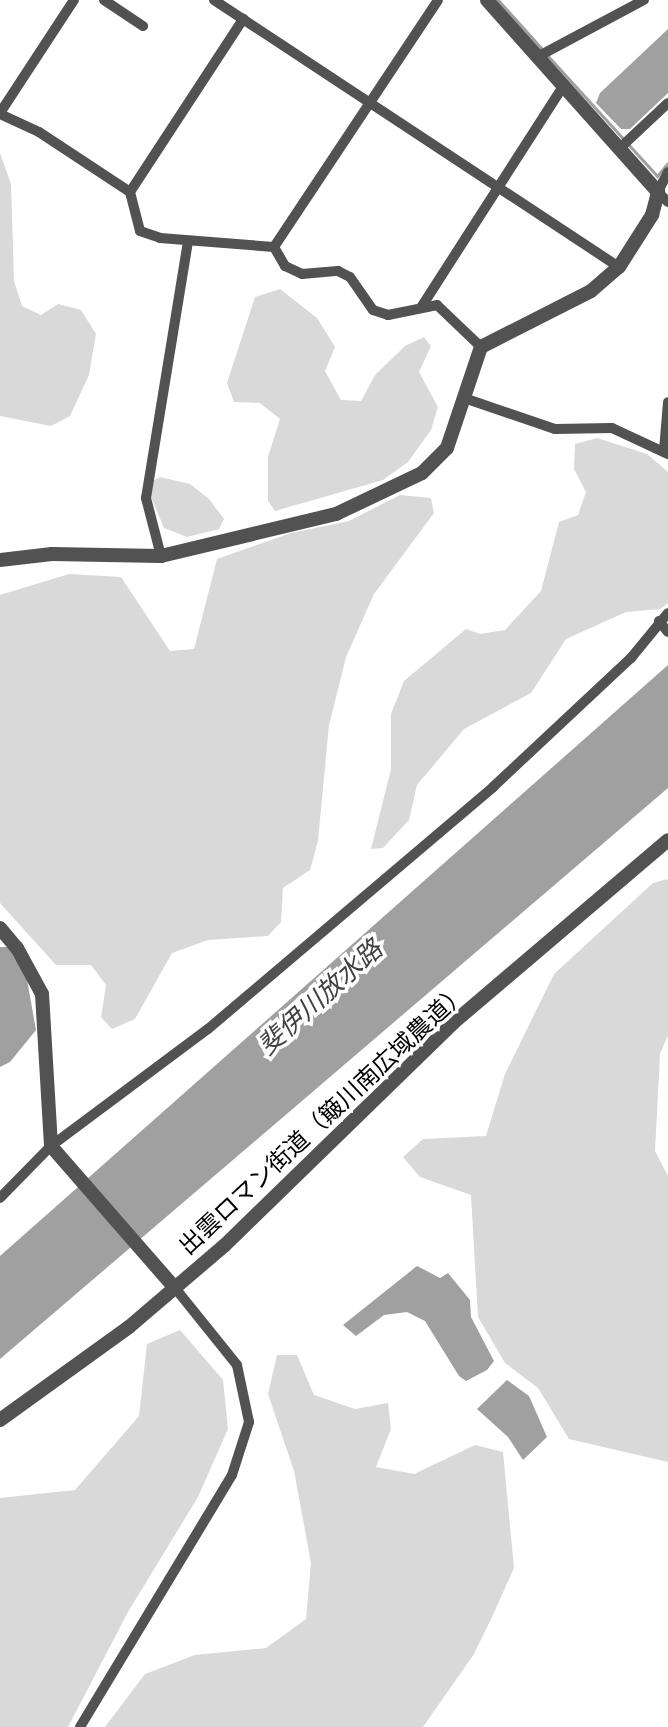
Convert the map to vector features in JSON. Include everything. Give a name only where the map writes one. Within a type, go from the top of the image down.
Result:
[{"type":"street","points":[[74,0],[0,114],[39,132],[130,192],[140,231],[188,241],[274,247]]},
{"type":"street","points":[[104,0],[143,26]]},
{"type":"street","points":[[214,0],[372,100],[619,267]]},
{"type":"street","points":[[274,247],[438,0]]},
{"type":"street","points":[[487,0],[663,197]]},
{"type":"street","points":[[539,56],[644,0]]},
{"type":"street","points":[[130,192],[243,19]]},
{"type":"street","points":[[422,306],[495,186],[564,85]]},
{"type":"street","points":[[621,147],[668,103]]},
{"type":"street","points":[[0,560],[52,554],[161,556],[336,514],[422,473],[447,448],[481,347],[591,291],[619,267],[663,197],[668,172]]},
{"type":"street","points":[[161,556],[146,498],[188,241]]},
{"type":"street","points":[[274,247],[285,266],[302,274],[338,271],[350,277],[373,310],[388,315],[437,305],[450,314],[460,331],[481,347]]},
{"type":"street","points":[[464,398],[555,429],[612,428],[666,452],[668,402]]},
{"type":"street","points":[[664,617],[668,632]]},
{"type":"street","points":[[0,1198],[51,1146],[208,1029],[493,787],[631,658],[664,617]]},
{"type":"street","name":"出雲ロマン街道（簸川南広域農道）","points":[[0,1420],[175,1288],[453,1023],[668,840]]},
{"type":"street","points":[[0,928],[42,994],[51,1146],[160,1269],[237,1365],[249,1422],[232,1475],[80,1727]]},
{"type":"shaded area","points":[[0,153],[11,184],[14,281],[22,306],[41,315],[58,304],[81,310],[96,334],[89,375],[70,416],[51,426],[0,416]]},
{"type":"shaded area","points":[[280,289],[317,318],[335,347],[325,371],[341,400],[361,401],[375,375],[405,346],[424,337],[431,346],[419,372],[438,407],[431,430],[408,462],[383,480],[275,511],[268,501],[268,457],[280,419],[260,403],[234,402],[227,383],[255,297]]},
{"type":"shaded area","points":[[597,438],[647,454],[668,472],[668,603],[660,609],[626,612],[566,639],[531,693],[464,729],[417,785],[409,820],[383,848],[371,849],[391,769],[391,714],[404,681],[466,629],[480,634],[505,630],[541,591],[559,522],[578,515],[586,492],[574,469],[575,444]]},
{"type":"shaded area","points":[[160,477],[190,484],[209,499],[224,519],[219,529],[187,537],[164,528],[151,497],[151,482]]},
{"type":"shaded area","points":[[400,495],[431,498],[434,513],[374,594],[346,657],[329,725],[318,841],[310,870],[283,888],[281,922],[268,936],[208,940],[172,953],[135,1019],[112,1029],[101,1017],[106,985],[91,965],[56,965],[0,903],[0,595],[69,574],[121,577],[170,651],[194,649],[217,559],[291,533],[349,521]]},
{"type":"shaded area","points":[[668,879],[668,1035],[660,1054],[655,1151],[668,1176],[668,1462],[569,1439],[538,1388],[505,1363],[478,1317],[471,1195],[420,1177],[403,1157],[423,1139],[486,1136],[505,1074],[554,974],[653,883]]},
{"type":"shaded area","points":[[180,1330],[223,1380],[228,1429],[198,1497],[128,1612],[68,1727],[0,1727],[0,1498],[75,1490],[139,1416],[147,1344]]},
{"type":"shaded area","points":[[277,1355],[297,1355],[314,1395],[355,1409],[388,1403],[391,1429],[376,1467],[414,1474],[475,1445],[503,1452],[514,1568],[492,1617],[474,1654],[423,1727],[105,1727],[145,1674],[195,1655],[266,1648],[306,1619],[311,1563],[294,1471],[268,1394]]},
{"type":"water","points":[[668,29],[668,93],[630,129],[621,129],[596,103],[600,93]]},
{"type":"water","name":"斐伊川放水路","points":[[668,665],[668,788],[0,1359],[0,1256]]},
{"type":"water","points":[[0,947],[9,947],[26,974],[36,1030],[10,1062],[0,1067]]},
{"type":"water","points":[[417,1266],[440,1278],[448,1273],[470,1300],[471,1317],[494,1361],[487,1370],[466,1381],[459,1376],[425,1321],[407,1312],[384,1315],[356,1336],[343,1325]]},
{"type":"water","points":[[507,1380],[529,1396],[547,1437],[523,1460],[508,1437],[477,1409]]},
{"type":"waterway","points":[[498,0],[542,49]]},
{"type":"waterway","points":[[547,55],[657,176],[668,163]]}]
